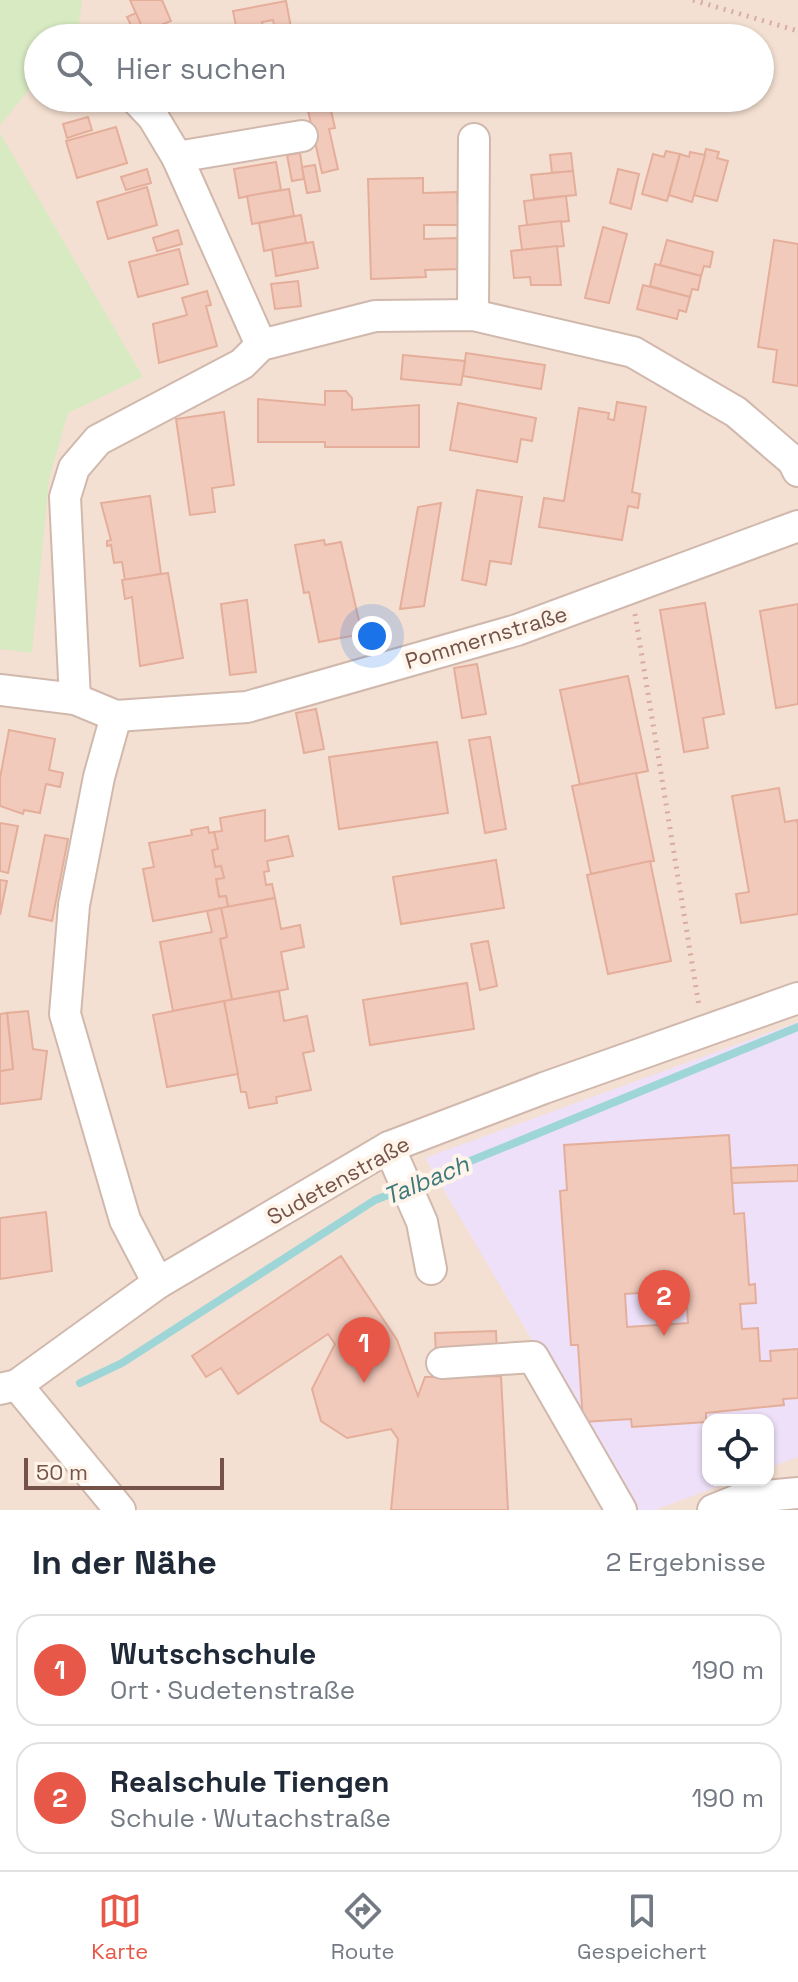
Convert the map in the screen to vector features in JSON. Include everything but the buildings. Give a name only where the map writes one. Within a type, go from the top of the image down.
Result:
[{"type":"street","points":[[148,112],[177,157],[261,345]]},
{"type":"street","points":[[177,157],[302,136]]},
{"type":"street","points":[[473,315],[474,139]]},
{"type":"street","points":[[75,699],[65,497],[74,468],[98,440],[242,364],[261,345],[375,316],[473,315],[633,352],[736,412],[793,461],[798,471]]},
{"type":"street","name":"Pommernstraße","points":[[0,690],[75,699],[116,716],[247,707],[517,630],[798,526]]},
{"type":"street","points":[[116,716],[99,777],[74,905],[65,1014],[125,1220],[158,1283]]},
{"type":"street","name":"Sudetenstraße","points":[[9,1387],[158,1283],[389,1147],[798,998]]},
{"type":"street","points":[[389,1147],[422,1222],[431,1269]]},
{"type":"street","points":[[442,1363],[533,1357],[621,1510]]},
{"type":"street","points":[[9,1387],[120,1510]]},
{"type":"street","points":[[713,1510],[743,1498],[798,1493]]},
{"type":"path","points":[[693,0],[798,31]]},
{"type":"path","points":[[630,588],[703,1031]]},
{"type":"shaded area","points":[[0,0],[798,0],[798,1510],[0,1510]]},
{"type":"shaded area","points":[[798,1022],[798,1457],[774,1466],[774,1414],[702,1414],[702,1486],[719,1486],[655,1510],[632,1510],[425,1158]]},
{"type":"green space","points":[[0,0],[82,0],[79,24],[24,24],[24,96],[0,125]]},
{"type":"green space","points":[[0,133],[143,377],[68,413],[49,479],[32,653],[0,649]]},
{"type":"waterway","name":"Talbach","points":[[414,1184],[798,1027]]},
{"type":"waterway","name":"Talbach","points":[[80,1383],[122,1363],[375,1200],[401,1190]]},
{"type":"place","name":"Realschule Tiengen","points":[[664,1336]]},
{"type":"place","name":"Wutschschule","points":[[364,1383]]}]
